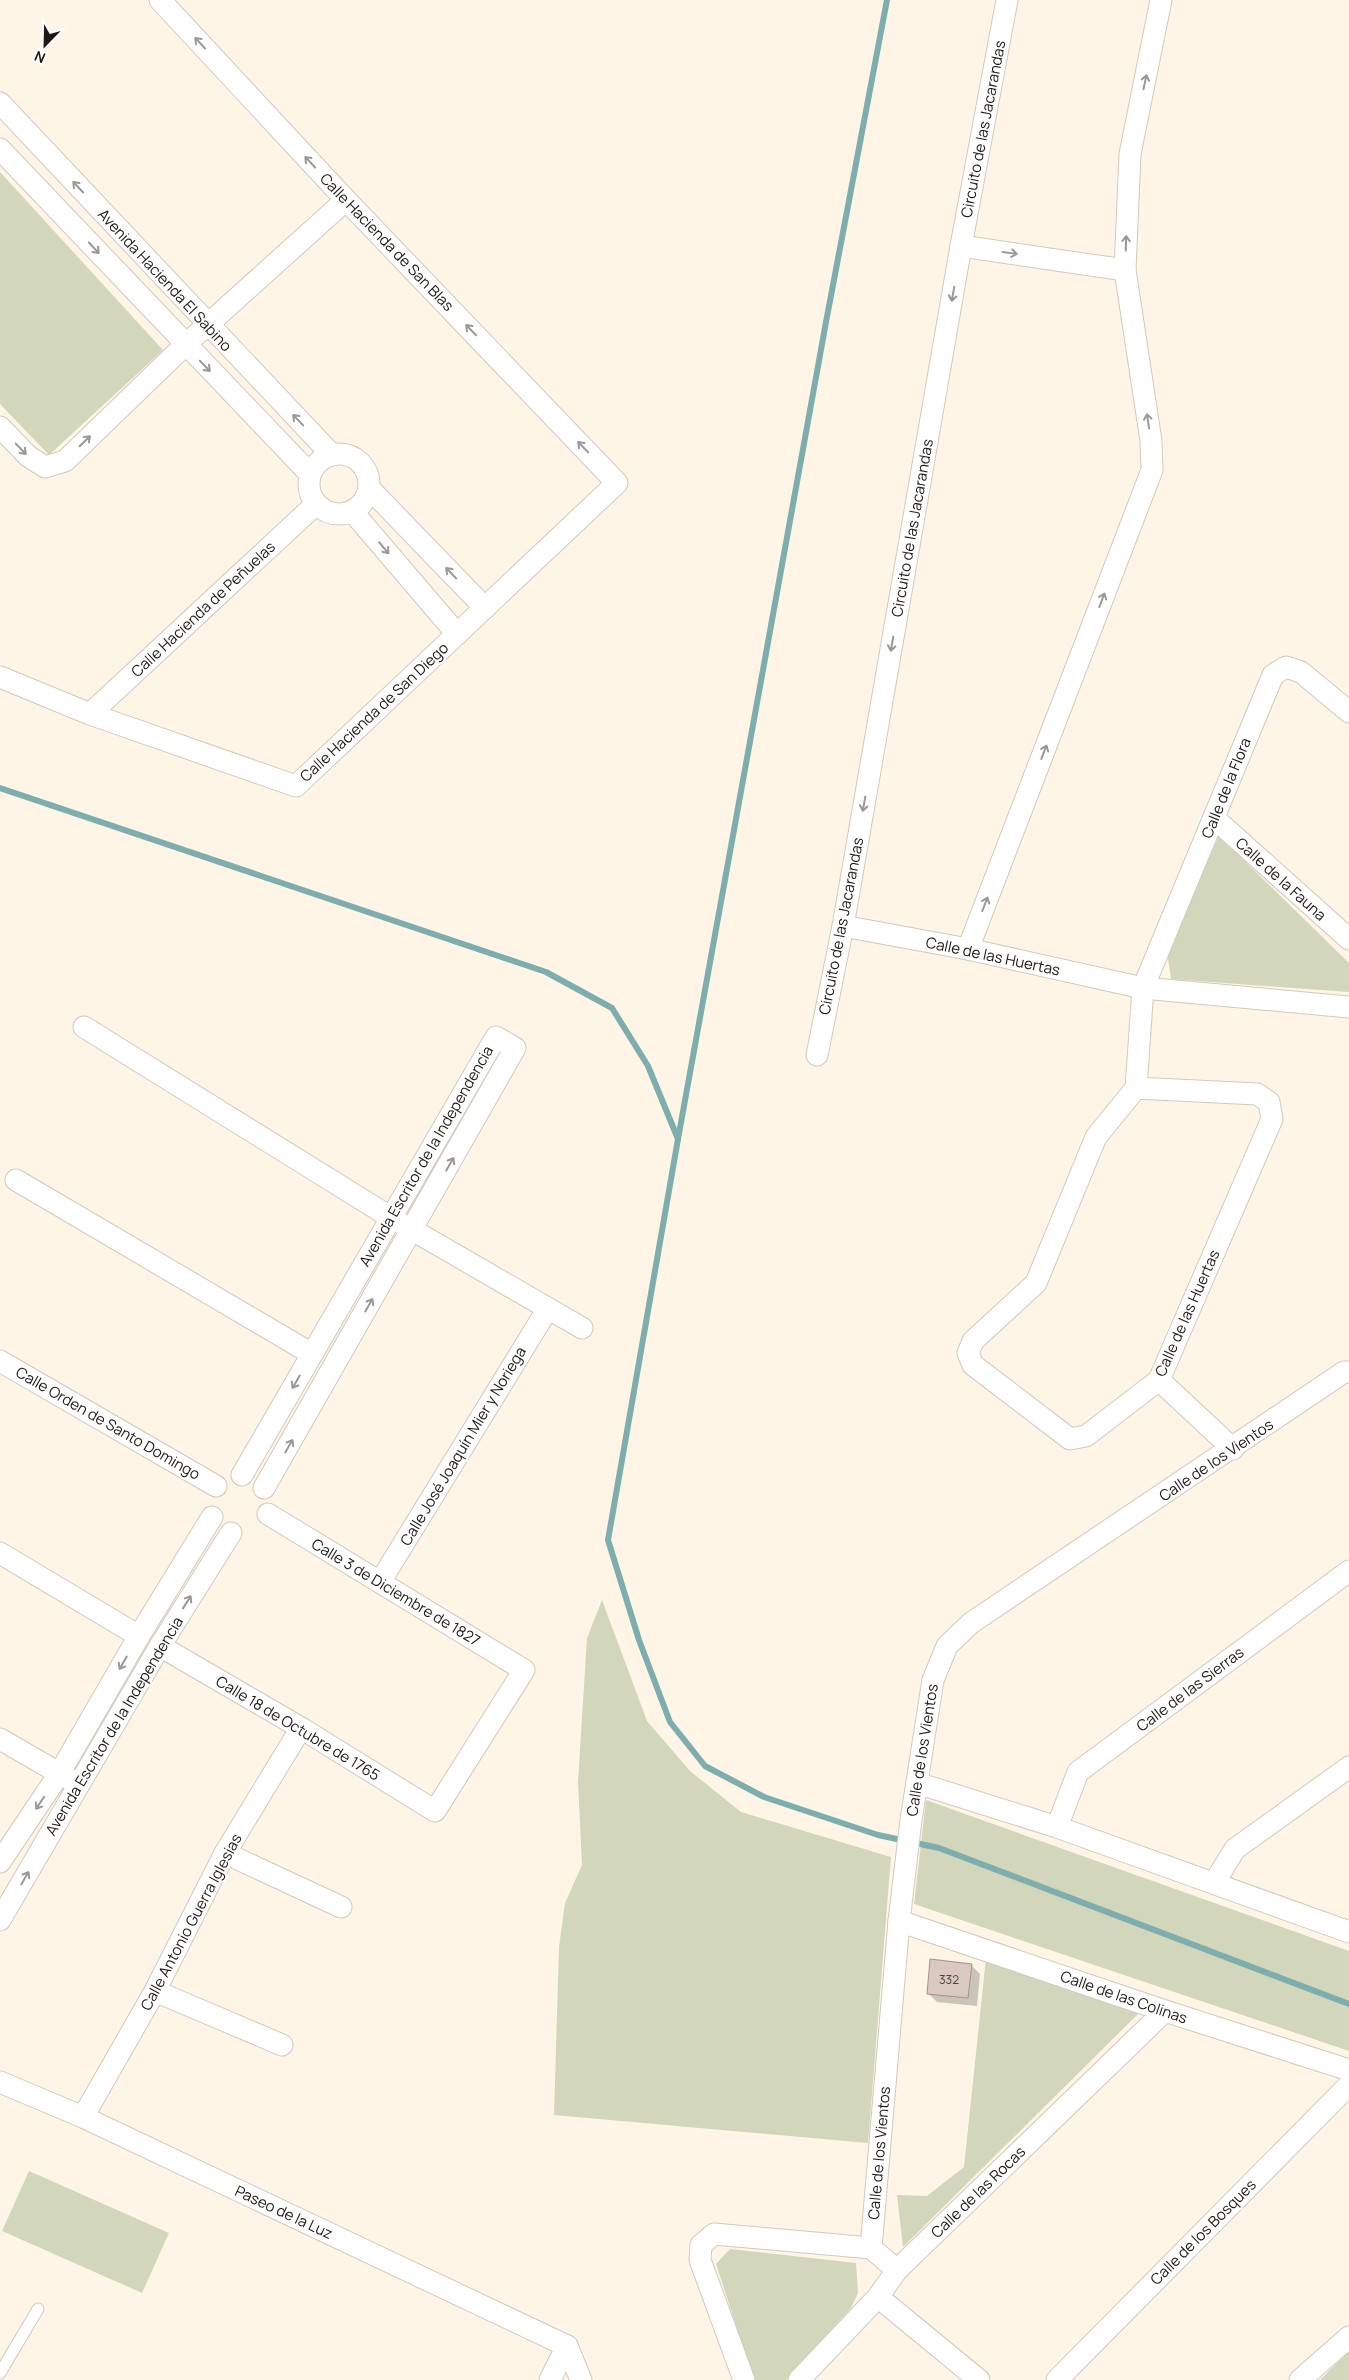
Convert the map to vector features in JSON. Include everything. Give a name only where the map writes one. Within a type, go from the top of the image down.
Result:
[{"type":"street","name":"Calle Hacienda de San Blas","points":[[160,0],[346,200],[617,483]]},
{"type":"street","name":"Circuito de las Jacarandas","points":[[817,1055],[843,926],[1007,0]]},
{"type":"street","points":[[968,949],[1152,470],[1150,441],[1126,270],[1130,154],[1161,0]]},
{"type":"street","name":"Avenida Hacienda El Sabino","points":[[0,103],[332,455]]},
{"type":"street","name":"Avenida Hacienda El Sabino","points":[[0,149],[310,474]]},
{"type":"street","points":[[0,427],[28,456],[45,467],[65,461],[207,324],[346,200]]},
{"type":"street","points":[[962,246],[1126,270]]},
{"type":"street","points":[[332,455],[348,456],[362,465],[366,472],[369,488],[364,502],[352,511],[333,514],[324,510],[316,504],[309,485],[310,474],[315,465],[332,455]]},
{"type":"street","name":"Calle Hacienda de San Diego","points":[[0,677],[90,714],[296,786],[617,483]]},
{"type":"street","points":[[369,488],[485,608]]},
{"type":"street","name":"Calle Hacienda de Peñuelas","points":[[90,714],[316,504]]},
{"type":"street","points":[[352,511],[457,634]]},
{"type":"street","name":"Calle de la Flora","points":[[1143,988],[1272,675],[1286,667],[1301,672],[1349,712]]},
{"type":"street","name":"Calle de la Fauna","points":[[1214,818],[1349,939]]},
{"type":"street","name":"Calle de las Huertas","points":[[843,926],[968,949],[1143,988],[1349,1007]]},
{"type":"street","points":[[1136,1088],[1143,988]]},
{"type":"street","points":[[84,1027],[390,1217],[547,1310],[582,1328]]},
{"type":"street","name":"Avenida Escritor de la Independencia","points":[[242,1475],[496,1036],[515,1048],[264,1488]]},
{"type":"street","name":"Calle de las Huertas","points":[[1136,1088],[1256,1094],[1269,1102],[1272,1119],[1159,1380],[1086,1436],[1070,1439],[973,1365],[968,1353],[973,1341],[1036,1283],[1096,1136],[1136,1088]]},
{"type":"street","points":[[16,1180],[312,1354]]},
{"type":"street","name":"Calle José Joaquín Mier y Noriega","points":[[380,1582],[547,1310]]},
{"type":"street","name":"Calle Orden de Santo Domingo","points":[[0,1361],[216,1486]]},
{"type":"street","name":"Calle de los Vientos","points":[[871,2248],[899,1921],[911,1820],[933,1680],[947,1646],[971,1623],[1233,1449],[1347,1368]]},
{"type":"street","points":[[1159,1380],[1233,1449]]},
{"type":"street","points":[[242,1475],[255,1479],[264,1488],[268,1496],[251,1527],[216,1524],[212,1517],[210,1506],[211,1496],[216,1486],[223,1479],[242,1475]]},
{"type":"street","name":"Avenida Escritor de la Independencia","points":[[0,1862],[59,1774],[139,1636],[212,1517]]},
{"type":"street","name":"Avenida Escritor de la Independencia","points":[[0,1920],[160,1646],[251,1527]]},
{"type":"street","name":"Calle 3 de Diciembre de 1827","points":[[251,1527],[380,1582],[524,1670],[435,1811]]},
{"type":"street","points":[[0,1553],[139,1636]]},
{"type":"street","name":"Calle de las Sierras","points":[[1057,1827],[1078,1772],[1349,1571]]},
{"type":"street","name":"Calle 18 de Octubre de 1765","points":[[160,1646],[301,1728],[435,1811]]},
{"type":"street","name":"Calle Antonio Guerra Iglesias","points":[[83,2117],[155,1991],[225,1853],[301,1728]]},
{"type":"street","points":[[0,1739],[79,1784]]},
{"type":"street","points":[[1214,1883],[1235,1849],[1349,1767]]},
{"type":"street","points":[[917,1783],[1057,1827],[1349,1932]]},
{"type":"street","points":[[225,1853],[341,1908]]},
{"type":"street","name":"Calle de las Colinas","points":[[899,1921],[1164,2011],[1349,2070]]},
{"type":"street","points":[[155,1991],[282,2045]]},
{"type":"street","name":"Calle de las Rocas","points":[[800,2380],[878,2297],[897,2270],[1164,2011]]},
{"type":"street","name":"Calle de los Bosques","points":[[1057,2380],[1349,2084]]},
{"type":"street","name":"Paseo de la Luz","points":[[3,2089],[83,2117],[567,2346]]},
{"type":"street","points":[[744,2380],[700,2260],[701,2245],[714,2234],[871,2248],[897,2270]]},
{"type":"street","points":[[878,2297],[978,2380]]},
{"type":"street","points":[[1300,2380],[1349,2337]]},
{"type":"street","points":[[550,2380],[567,2346]]},
{"type":"street","points":[[567,2346],[581,2380]]},
{"type":"lane","points":[[0,2373],[38,2309]]},
{"type":"green space","points":[[0,172],[163,350],[49,455],[0,404]]},
{"type":"green space","points":[[1219,836],[1349,963],[1349,992],[1171,979],[1167,952]]},
{"type":"green space","points":[[602,1600],[647,1721],[690,1771],[741,1812],[891,1857],[868,2143],[554,2115],[559,1947],[565,1903],[582,1865],[578,1782],[587,1638]]},
{"type":"green space","points":[[926,1800],[1349,1951],[1349,2051],[914,1904]]},
{"type":"green space","points":[[986,1958],[1141,2011],[903,2247],[897,2195],[927,2196],[964,2167]]},
{"type":"green space","points":[[29,2171],[169,2233],[142,2293],[2,2231]]},
{"type":"green space","points":[[730,2249],[856,2263],[858,2293],[851,2308],[786,2380],[754,2380],[716,2264]]},
{"type":"green space","points":[[1349,2351],[1349,2380],[1320,2380]]},
{"type":"building","points":[[930,1959],[972,1964],[968,1998],[927,1994]]},
{"type":"waterway","points":[[887,0],[826,322],[678,1139],[608,1540],[639,1640],[670,1722],[705,1766],[764,1797],[878,1835],[939,1848],[1349,2004]]},
{"type":"waterway","points":[[0,788],[546,972],[612,1008],[648,1066],[678,1139]]}]
